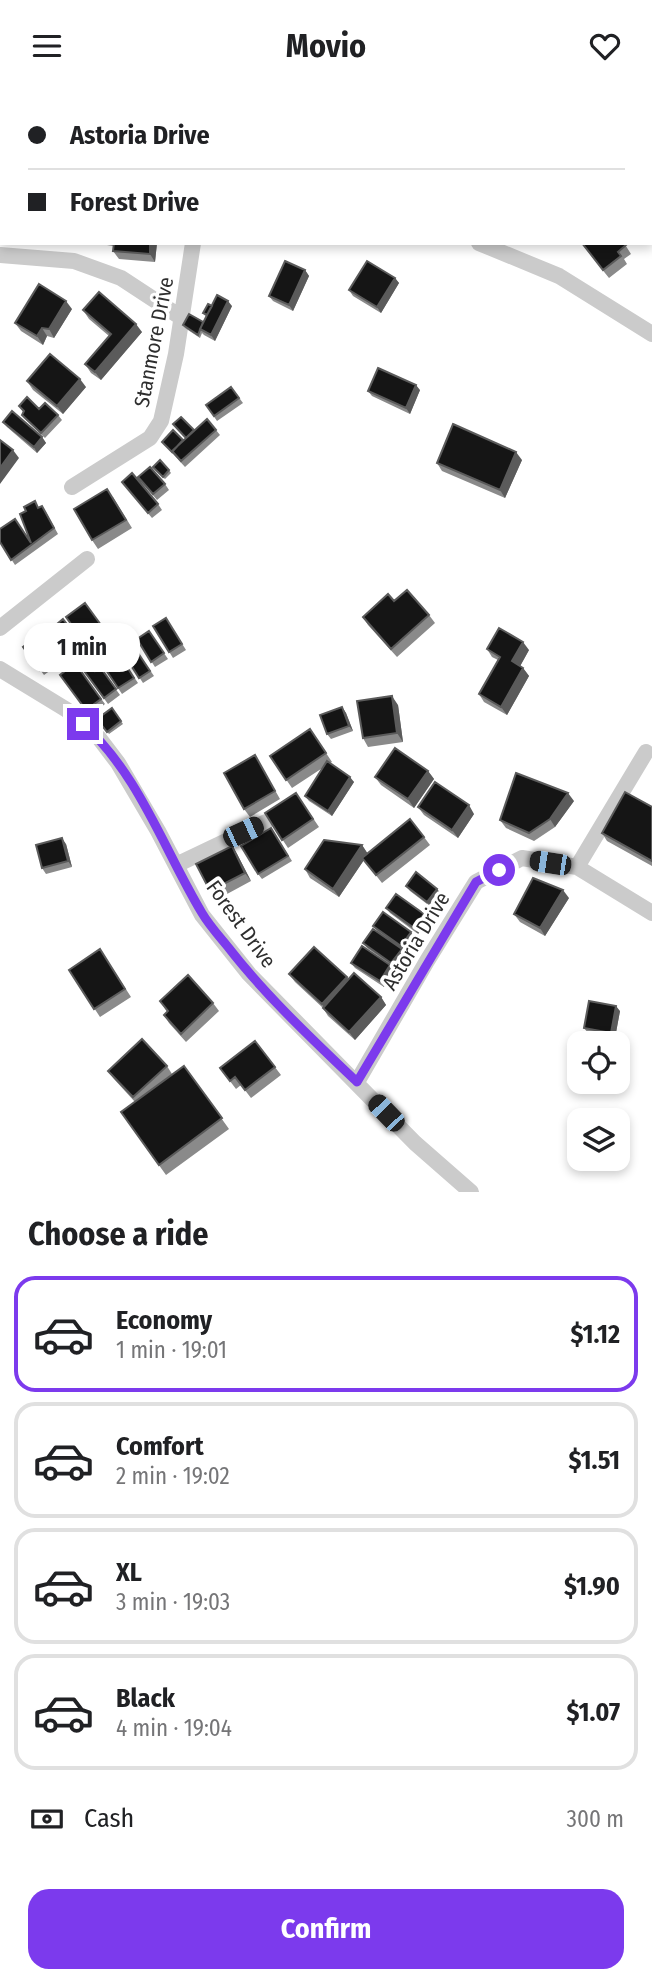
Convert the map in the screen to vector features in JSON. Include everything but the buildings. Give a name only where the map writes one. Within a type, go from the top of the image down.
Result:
[{"type":"street","name":"Stanmore Drive","points":[[72,487],[150,438],[161,421],[176,354],[192,245]]},
{"type":"street","points":[[484,245],[559,276],[652,334]]},
{"type":"street","points":[[0,255],[74,261],[121,278],[182,319]]},
{"type":"street","points":[[0,628],[87,559]]},
{"type":"street","name":"Forest Drive","points":[[0,669],[66,710],[99,738],[118,763],[202,915],[249,974],[415,1143],[471,1192]]},
{"type":"street","points":[[577,867],[646,752]]},
{"type":"street","points":[[176,865],[266,822]]},
{"type":"street","name":"Astoria Drive","points":[[357,1082],[476,882],[522,858],[577,867],[652,913]]},
{"type":"route","points":[[83,724],[99,738],[118,763],[158,831],[202,915],[249,974],[357,1082],[476,882],[499,870]]}]
